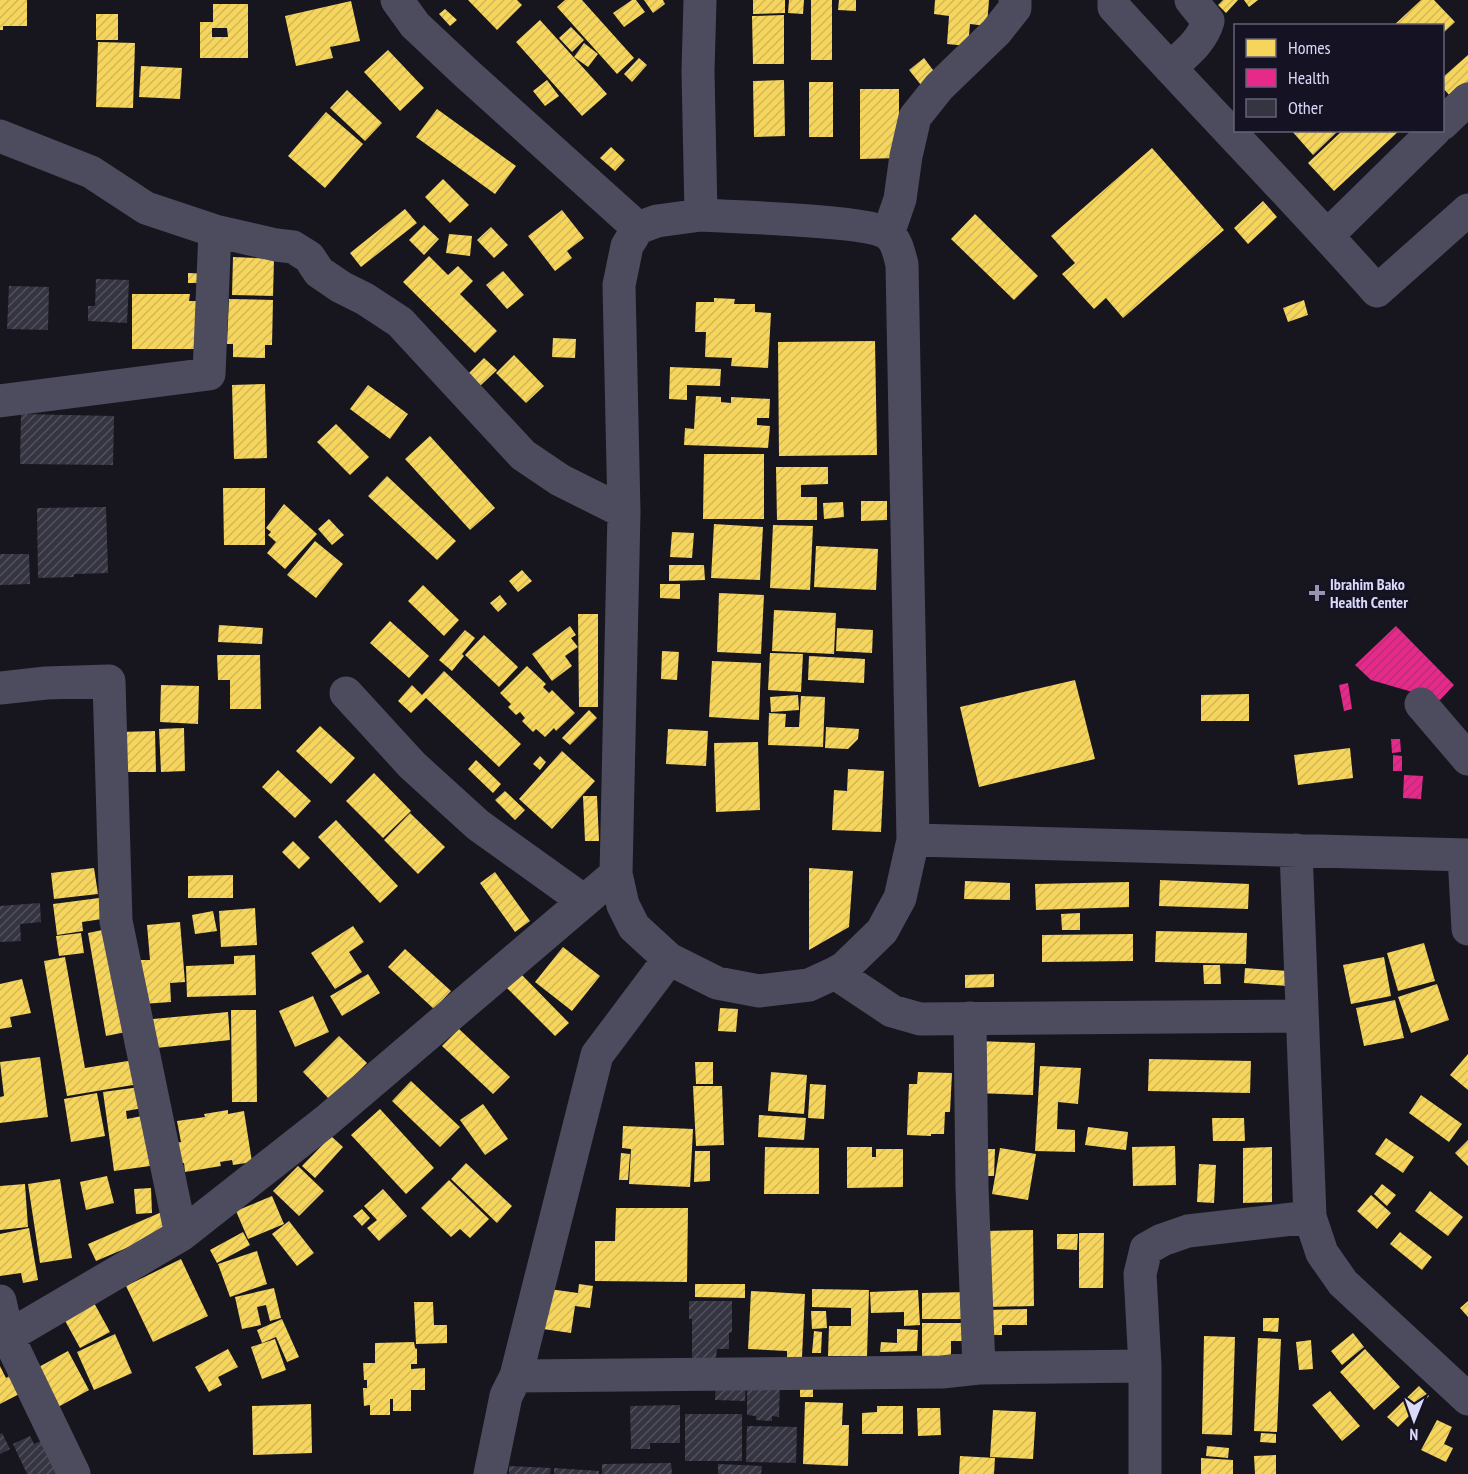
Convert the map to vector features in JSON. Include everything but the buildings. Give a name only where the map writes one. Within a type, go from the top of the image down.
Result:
[{"type":"street","points":[[397,0],[415,25],[638,228]]},
{"type":"street","points":[[700,0],[698,71],[701,215]]},
{"type":"street","points":[[888,234],[900,199],[906,156],[915,117],[939,87],[996,32],[1015,8],[1015,0]]},
{"type":"street","points":[[1114,0],[1114,7],[1328,235],[1377,291],[1468,210]]},
{"type":"street","points":[[1170,68],[1196,44],[1208,21],[1191,0]]},
{"type":"street","points":[[1444,122],[1468,100]]},
{"type":"street","points":[[1328,235],[1433,132]]},
{"type":"street","points":[[0,136],[91,172],[146,208],[215,231],[293,247],[309,257],[319,272],[400,322],[523,454],[561,480],[624,512]]},
{"type":"street","points":[[701,215],[860,225],[888,234],[896,245],[902,264],[913,840],[900,898],[882,932],[844,968],[809,985],[759,991],[717,983],[669,959],[633,927],[623,904],[616,874],[624,512],[619,285],[627,246],[638,228],[657,221],[701,215]]},
{"type":"street","points":[[0,401],[209,374],[215,231]]},
{"type":"street","points":[[0,688],[46,683],[109,681],[116,921],[181,1235]]},
{"type":"street","points":[[346,693],[412,765],[478,825],[584,901]]},
{"type":"street","points":[[1421,704],[1468,759]]},
{"type":"street","points":[[913,840],[1466,855],[1468,929]]},
{"type":"street","points":[[1296,850],[1310,1217],[1322,1252],[1343,1283],[1468,1399]]},
{"type":"street","points":[[4,1339],[181,1235],[326,1121],[616,874]]},
{"type":"street","points":[[490,1474],[506,1396],[516,1376],[597,1055],[669,959]]},
{"type":"street","points":[[835,973],[892,1011],[920,1019],[1302,1016]]},
{"type":"street","points":[[970,1018],[972,1187],[979,1368]]},
{"type":"street","points":[[1145,1474],[1145,1366],[1140,1274],[1146,1249],[1162,1240],[1188,1231],[1310,1217]]},
{"type":"street","points":[[0,1301],[4,1339],[74,1474]]},
{"type":"street","points":[[516,1376],[942,1372],[979,1368],[1145,1366]]},
{"type":"place","name":"Ibrahim Bako Health Center","points":[[1317,593]]}]
